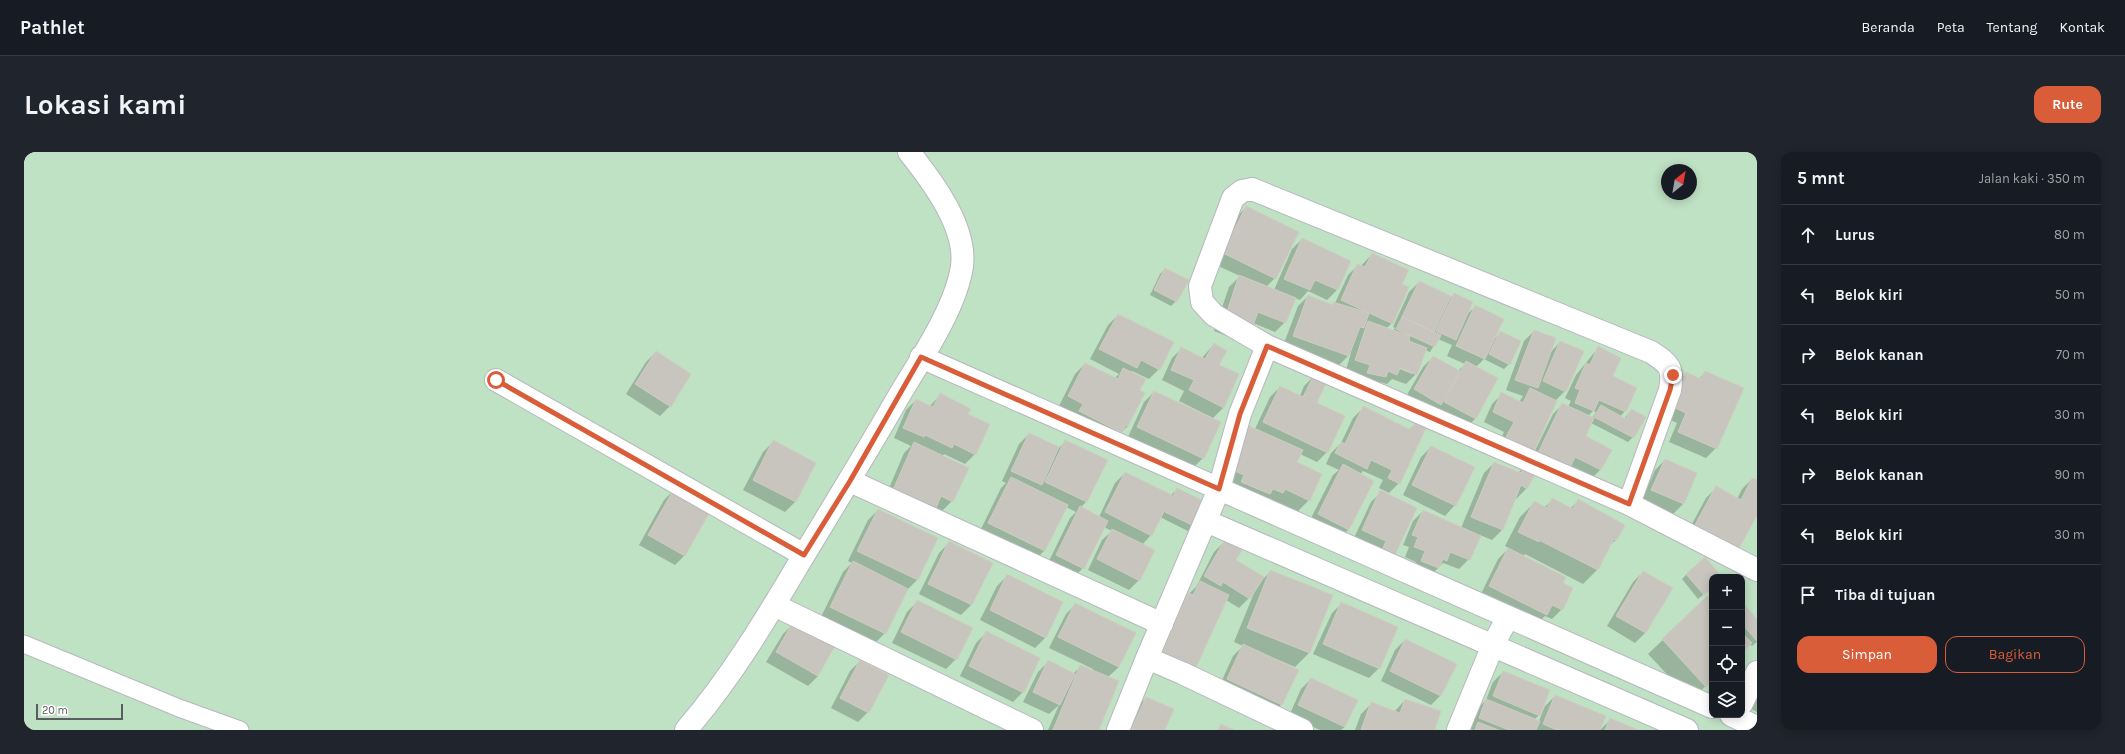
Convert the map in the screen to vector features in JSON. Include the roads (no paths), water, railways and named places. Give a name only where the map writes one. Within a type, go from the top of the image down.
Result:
[{"type":"street","points":[[686,730],[715,697],[774,605],[850,481],[942,320],[956,290],[962,264],[958,231],[932,182],[909,152]]},
{"type":"street","points":[[1629,504],[1670,390],[1673,375],[1665,362],[1651,352],[1252,189],[1242,191],[1233,198],[1200,286],[1202,302],[1214,315],[1267,346],[1629,504],[1757,570]]},
{"type":"street","points":[[1118,730],[1219,489],[1240,414],[1267,346]]},
{"type":"street","points":[[921,357],[1709,706]]},
{"type":"street","points":[[496,380],[804,555]]},
{"type":"street","points":[[850,481],[1162,624]]},
{"type":"street","points":[[1206,521],[1687,730]]},
{"type":"street","points":[[774,605],[1032,730]]},
{"type":"street","points":[[1458,730],[1493,645],[1508,617]]},
{"type":"street","points":[[1147,658],[1182,672],[1302,730]]},
{"type":"street","points":[[1745,695],[1757,672]]},
{"type":"street","points":[[1744,718],[1757,727]]},
{"type":"lane","points":[[24,644],[179,708],[240,730]]}]
